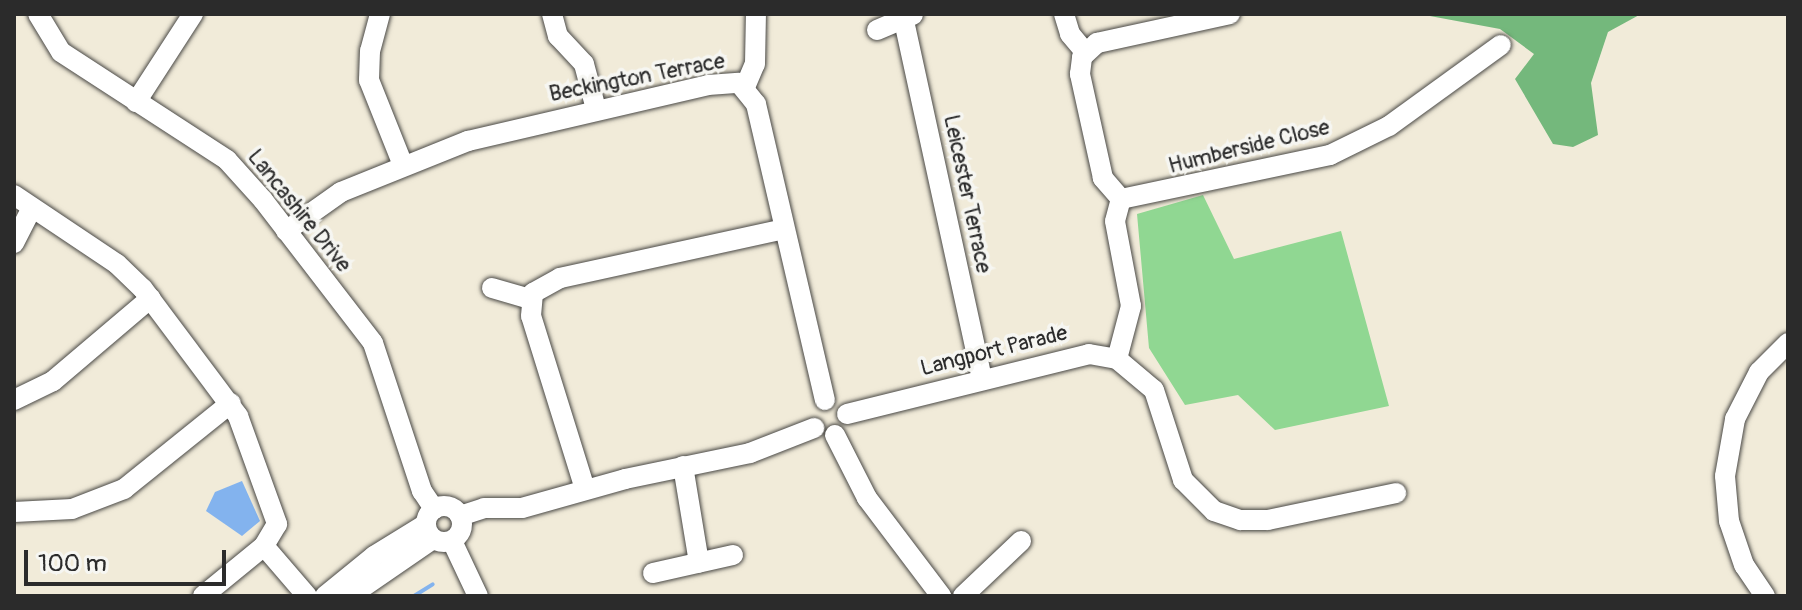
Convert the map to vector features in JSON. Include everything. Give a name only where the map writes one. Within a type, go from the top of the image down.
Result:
[{"type":"street","name":"Lancashire Drive","points":[[38,14],[61,52],[227,160],[373,343],[436,528],[478,596]]},
{"type":"street","points":[[136,102],[193,14]]},
{"type":"street","points":[[380,14],[370,51],[369,80],[403,165]]},
{"type":"street","points":[[552,14],[558,36],[584,64],[596,109]]},
{"type":"street","points":[[745,87],[755,64],[756,14]]},
{"type":"street","points":[[1064,14],[1070,34],[1085,52]]},
{"type":"street","points":[[1230,14],[1103,42],[1085,52],[1080,74],[1103,178],[1121,199],[1115,221],[1131,306],[1117,359],[1154,390],[1183,480],[1214,511],[1253,521],[1396,493]]},
{"type":"street","name":"Leicester Terrace","points":[[877,30],[910,17],[982,378]]},
{"type":"street","name":"Humberside Close","points":[[1121,199],[1330,155],[1389,126],[1501,45]]},
{"type":"street","name":"Beckington Terrace","points":[[286,231],[341,192],[403,165],[492,133],[726,81],[745,87],[756,104],[825,400]]},
{"type":"street","points":[[14,195],[117,264],[151,298],[231,403],[277,515],[275,531],[264,546],[203,596]]},
{"type":"street","points":[[14,243],[31,209]]},
{"type":"street","points":[[530,299],[547,281],[784,229]]},
{"type":"street","points":[[492,288],[530,299]]},
{"type":"street","points":[[14,400],[53,381],[151,298]]},
{"type":"street","points":[[530,299],[585,489]]},
{"type":"street","points":[[1765,596],[1744,565],[1729,521],[1725,476],[1735,419],[1759,372],[1788,343]]},
{"type":"street","name":"Langport Parade","points":[[847,414],[1068,355],[1117,359]]},
{"type":"street","points":[[825,400],[838,402],[847,414],[845,427],[835,435],[823,435],[814,428],[811,412],[825,400]]},
{"type":"street","points":[[14,512],[72,509],[124,489],[231,403]]},
{"type":"street","points":[[350,596],[436,528],[449,507],[460,516],[484,508],[522,508],[585,489],[750,453],[814,428]]},
{"type":"street","points":[[835,435],[867,498],[941,596]]},
{"type":"street","points":[[683,466],[699,563]]},
{"type":"street","points":[[325,596],[374,556],[436,528]]},
{"type":"street","points":[[963,596],[1021,541]]},
{"type":"street","points":[[264,546],[307,596]]},
{"type":"street","points":[[653,573],[733,555]]},
{"type":"green space","points":[[1419,14],[1641,14],[1608,32],[1591,83],[1598,135],[1573,147],[1553,144],[1515,79],[1534,54],[1500,29]]},
{"type":"green space","points":[[1203,195],[1234,259],[1341,231],[1389,406],[1275,430],[1238,395],[1185,405],[1149,348],[1137,214]]},
{"type":"water","points":[[242,481],[260,521],[242,536],[206,511],[215,492]]},
{"type":"waterway","points":[[414,596],[433,584]]}]
